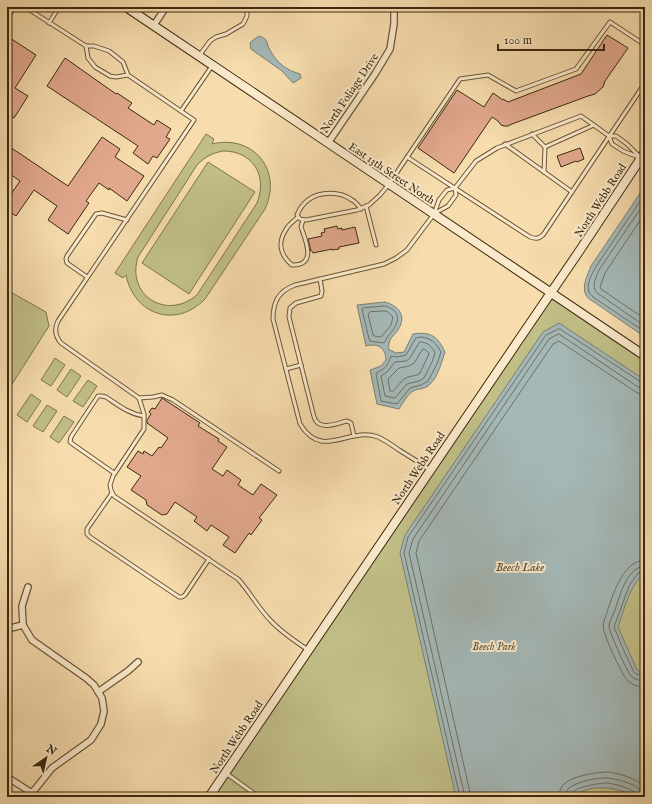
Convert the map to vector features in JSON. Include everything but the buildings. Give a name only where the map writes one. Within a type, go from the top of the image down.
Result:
[{"type":"main road","name":"East 13th Street North","points":[[126,7],[645,356]]},
{"type":"main road","name":"North Webb Road","points":[[209,797],[643,155]]},
{"type":"street","points":[[154,25],[166,7]]},
{"type":"street","name":"North Foliage Drive","points":[[328,143],[375,74],[390,49],[394,24],[394,7]]},
{"type":"street","points":[[7,777],[31,795],[52,768],[91,740],[101,724],[104,711],[102,698],[94,685],[32,640],[23,625],[22,606],[28,587]]},
{"type":"street","points":[[7,629],[23,625]]},
{"type":"street","points":[[98,692],[138,662]]},
{"type":"lane","points":[[7,18],[14,7]]},
{"type":"lane","points":[[25,7],[86,46],[94,46],[109,51],[122,62],[128,75],[194,120],[58,321],[55,326],[58,339],[61,343],[140,398],[162,395],[173,400],[279,471]]},
{"type":"lane","points":[[49,23],[59,7]]},
{"type":"lane","points":[[199,56],[210,41],[243,24],[247,16],[247,7]]},
{"type":"lane","points":[[298,217],[303,220],[309,220],[361,208],[376,199],[407,157],[460,79],[488,76],[516,91],[576,69],[610,22],[645,45]]},
{"type":"lane","points":[[86,46],[88,58],[95,66],[110,76],[116,77],[128,75]]},
{"type":"lane","points":[[181,111],[213,65]]},
{"type":"lane","points":[[407,157],[535,239],[539,239],[645,83]]},
{"type":"lane","points":[[430,470],[378,437],[367,434],[320,442],[309,436],[300,424],[273,319],[276,300],[282,292],[295,285],[384,264],[396,258],[407,250],[434,214],[440,200],[447,190],[455,188],[476,161],[505,144],[581,116],[609,136],[612,144],[623,151],[643,155]]},
{"type":"lane","points":[[545,146],[594,125]]},
{"type":"lane","points":[[532,134],[545,146],[544,172]]},
{"type":"lane","points":[[609,136],[616,136],[643,155]]},
{"type":"lane","points":[[505,144],[572,192]]},
{"type":"lane","points":[[434,214],[448,206],[456,195],[455,188]]},
{"type":"lane","points":[[303,220],[301,227],[309,252],[305,261],[298,266],[292,266],[282,253],[280,244],[287,227],[298,217],[297,214],[307,201],[311,198],[334,193],[352,199],[361,208]]},
{"type":"lane","points":[[366,206],[376,245]]},
{"type":"lane","points":[[87,277],[67,263],[66,259],[96,214],[102,213],[127,220]]},
{"type":"lane","points":[[320,279],[322,291],[321,296],[296,302],[290,308],[289,316],[316,421],[321,424],[329,425],[347,421],[351,423],[354,436]]},
{"type":"lane","points":[[286,370],[301,365]]},
{"type":"lane","points":[[114,473],[70,442],[71,437],[98,396],[106,397],[135,415],[144,416]]},
{"type":"lane","points":[[140,398],[144,416],[144,429],[114,473],[111,481],[112,493],[114,496],[238,579],[271,622],[308,650]]},
{"type":"lane","points":[[112,493],[86,529],[90,538],[179,597],[185,596],[209,559]]},
{"type":"lane","points":[[225,772],[259,797]]},
{"type":"green space","points":[[206,134],[214,139],[212,144],[227,142],[240,144],[252,150],[261,158],[267,169],[270,181],[270,195],[265,209],[205,299],[194,308],[182,314],[169,315],[158,313],[147,308],[138,300],[131,289],[126,275],[123,278],[115,273]],"holes":[[[223,151],[243,155],[250,160],[259,175],[261,183],[257,203],[197,295],[185,302],[173,305],[162,304],[151,300],[143,293],[138,283],[136,271],[138,257],[197,165],[212,154]]]},
{"type":"green space","points":[[208,162],[255,192],[189,294],[142,263]]},
{"type":"green space","points":[[7,290],[46,312],[49,326],[7,392]]},
{"type":"green space","name":"Beech Lake","points":[[551,293],[645,356],[645,797],[211,797]]},
{"type":"green space","points":[[55,358],[65,365],[51,386],[41,380]]},
{"type":"green space","points":[[71,369],[81,376],[67,397],[57,390]]},
{"type":"green space","points":[[88,380],[97,386],[83,407],[73,401]]},
{"type":"green space","points":[[31,394],[41,401],[27,422],[17,415]]},
{"type":"green space","points":[[47,405],[57,411],[43,432],[33,426]]},
{"type":"green space","points":[[64,416],[74,422],[59,443],[50,437]]},
{"type":"water","points":[[259,36],[266,40],[270,50],[279,62],[286,68],[300,74],[301,78],[293,83],[282,71],[251,49],[250,43]]},
{"type":"water","points":[[645,186],[645,337],[589,299],[584,288],[591,266]]},
{"type":"water","points":[[385,302],[398,309],[402,316],[401,325],[390,340],[388,349],[396,353],[404,352],[413,334],[425,333],[437,339],[445,352],[433,382],[426,387],[411,392],[399,409],[377,404],[370,370],[381,366],[386,360],[384,352],[380,347],[374,345],[366,346],[357,305]]},
{"type":"water","name":"Beech Lake","points":[[559,323],[645,380],[645,575],[640,578],[632,590],[618,627],[637,670],[645,673],[645,797],[635,796],[615,789],[596,788],[583,791],[573,797],[456,797],[400,553],[405,535],[543,332]]},
{"type":"park label","name":"Beech Park","points":[[494,646]]}]
